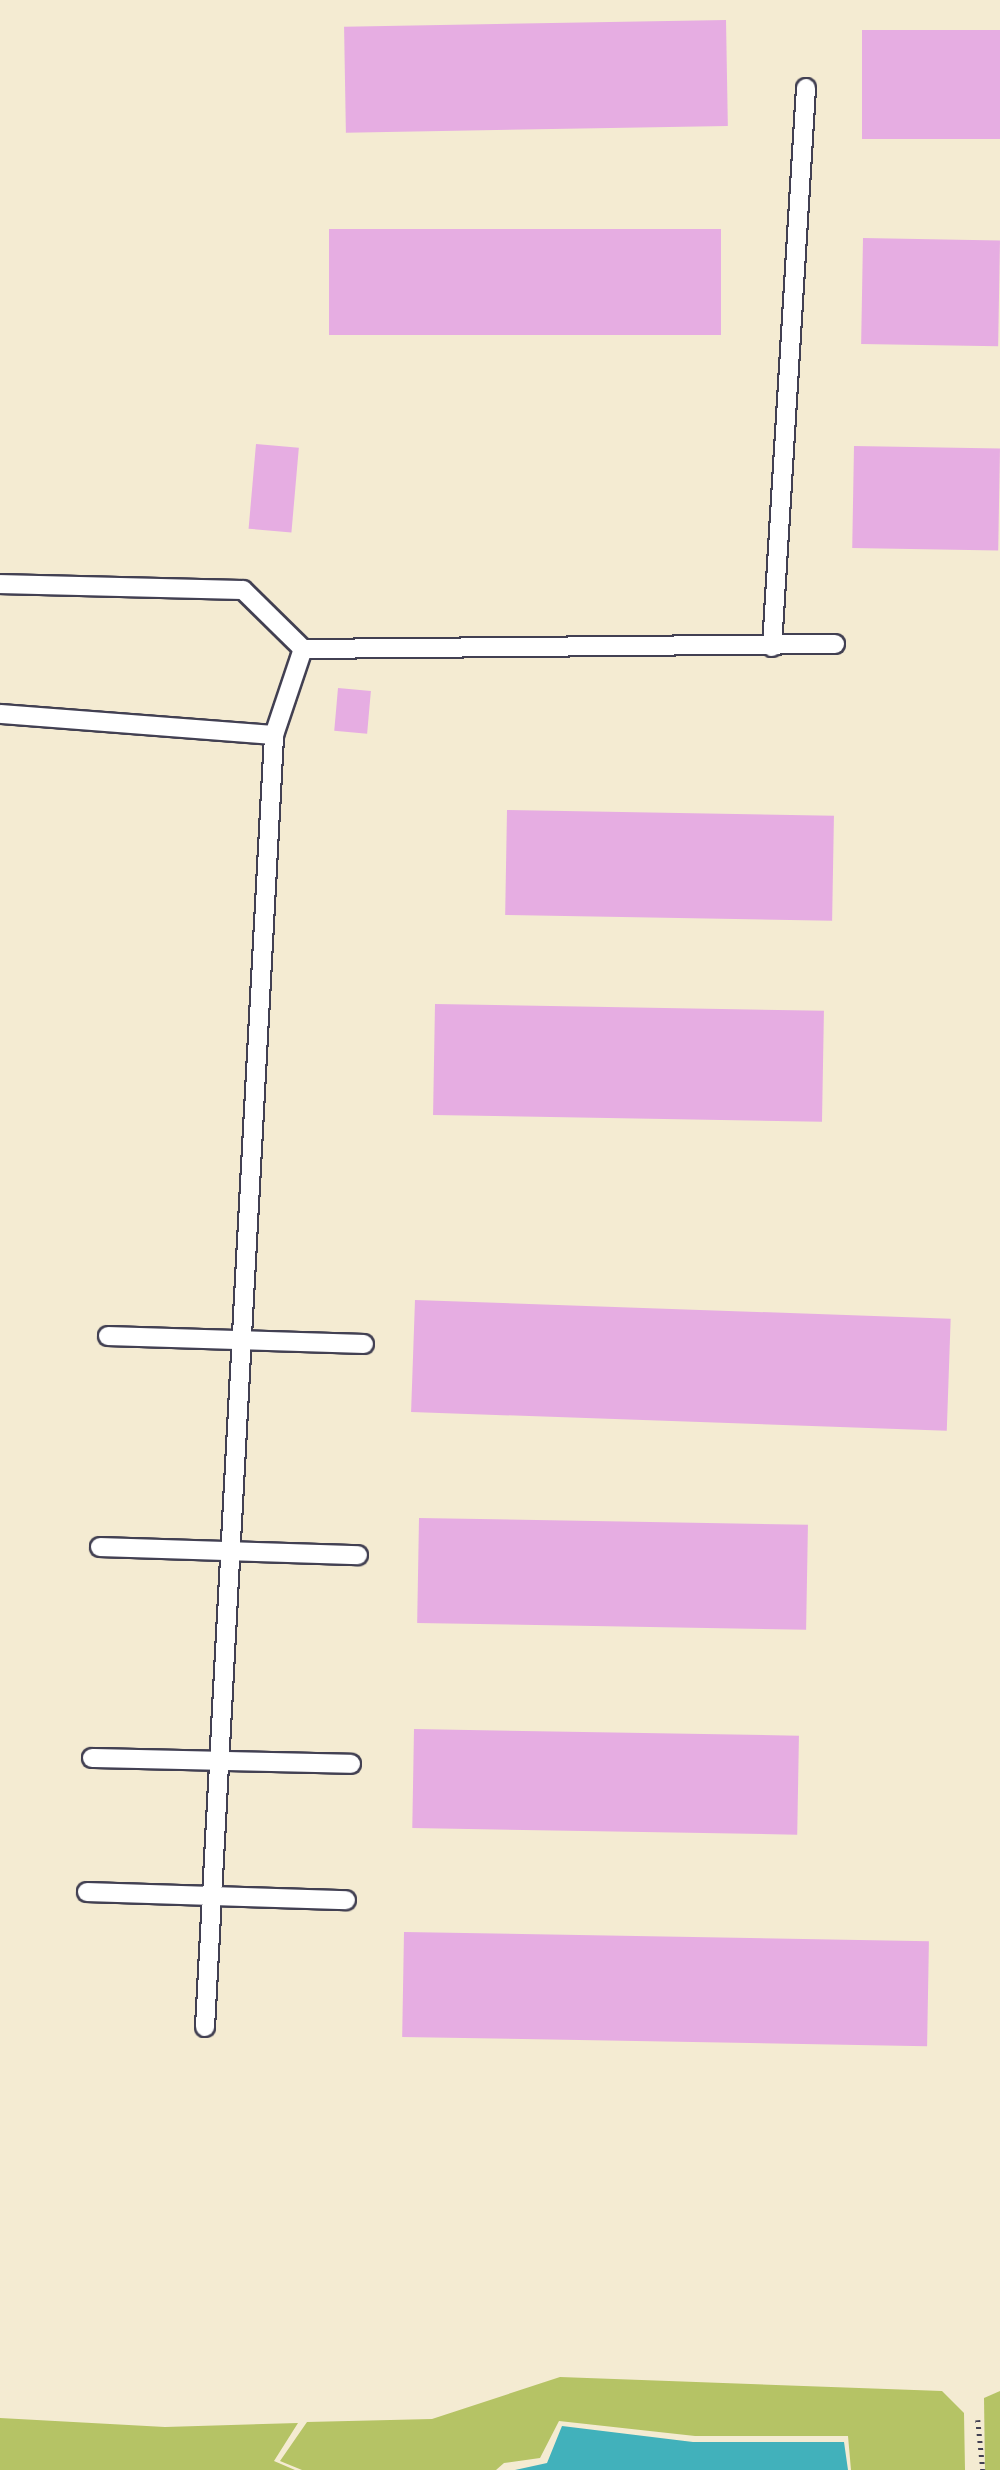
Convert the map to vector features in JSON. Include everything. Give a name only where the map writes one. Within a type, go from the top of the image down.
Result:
[{"type":"lane","points":[[772,647],[806,88]]},
{"type":"lane","points":[[0,584],[243,590],[303,649],[772,647],[835,644]]},
{"type":"lane","points":[[205,2027],[274,735],[303,649]]},
{"type":"lane","points":[[0,714],[274,735]]},
{"type":"lane","points":[[108,1336],[364,1344]]},
{"type":"lane","points":[[100,1547],[358,1555]]},
{"type":"lane","points":[[92,1758],[351,1764]]},
{"type":"lane","points":[[87,1892],[346,1900]]},
{"type":"path","points":[[978,2420],[983,2470]]},
{"type":"green space","points":[[560,2377],[942,2391],[964,2413],[965,2470],[851,2470],[848,2436],[695,2436],[559,2421],[540,2458],[504,2463],[496,2470],[302,2470],[280,2461],[307,2422],[432,2419]]},
{"type":"green space","points":[[1000,2391],[1000,2470],[985,2470],[984,2398]]},
{"type":"green space","points":[[0,2418],[165,2427],[298,2423],[274,2461],[295,2470],[0,2470]]},
{"type":"water","points":[[562,2426],[693,2442],[844,2442],[848,2470],[515,2470],[547,2463]]},
{"type":"building","points":[[726,20],[728,126],[346,133],[344,27]]},
{"type":"building","points":[[862,30],[1000,30],[1000,139],[862,139]]},
{"type":"building","points":[[329,229],[721,229],[721,335],[329,335]]},
{"type":"building","points":[[863,238],[1000,240],[998,346],[861,344]]},
{"type":"building","points":[[256,444],[299,448],[291,532],[249,529]]},
{"type":"building","points":[[854,446],[1000,449],[998,551],[852,548]]},
{"type":"building","points":[[338,688],[371,691],[367,734],[334,731]]},
{"type":"building","points":[[507,810],[834,816],[832,921],[505,915]]},
{"type":"building","points":[[435,1004],[824,1011],[822,1122],[433,1115]]},
{"type":"building","points":[[415,1300],[951,1319],[947,1431],[411,1412]]},
{"type":"building","points":[[419,1518],[808,1525],[806,1630],[417,1623]]},
{"type":"building","points":[[414,1729],[799,1736],[797,1835],[412,1828]]},
{"type":"building","points":[[404,1932],[929,1941],[927,2046],[402,2037]]}]
